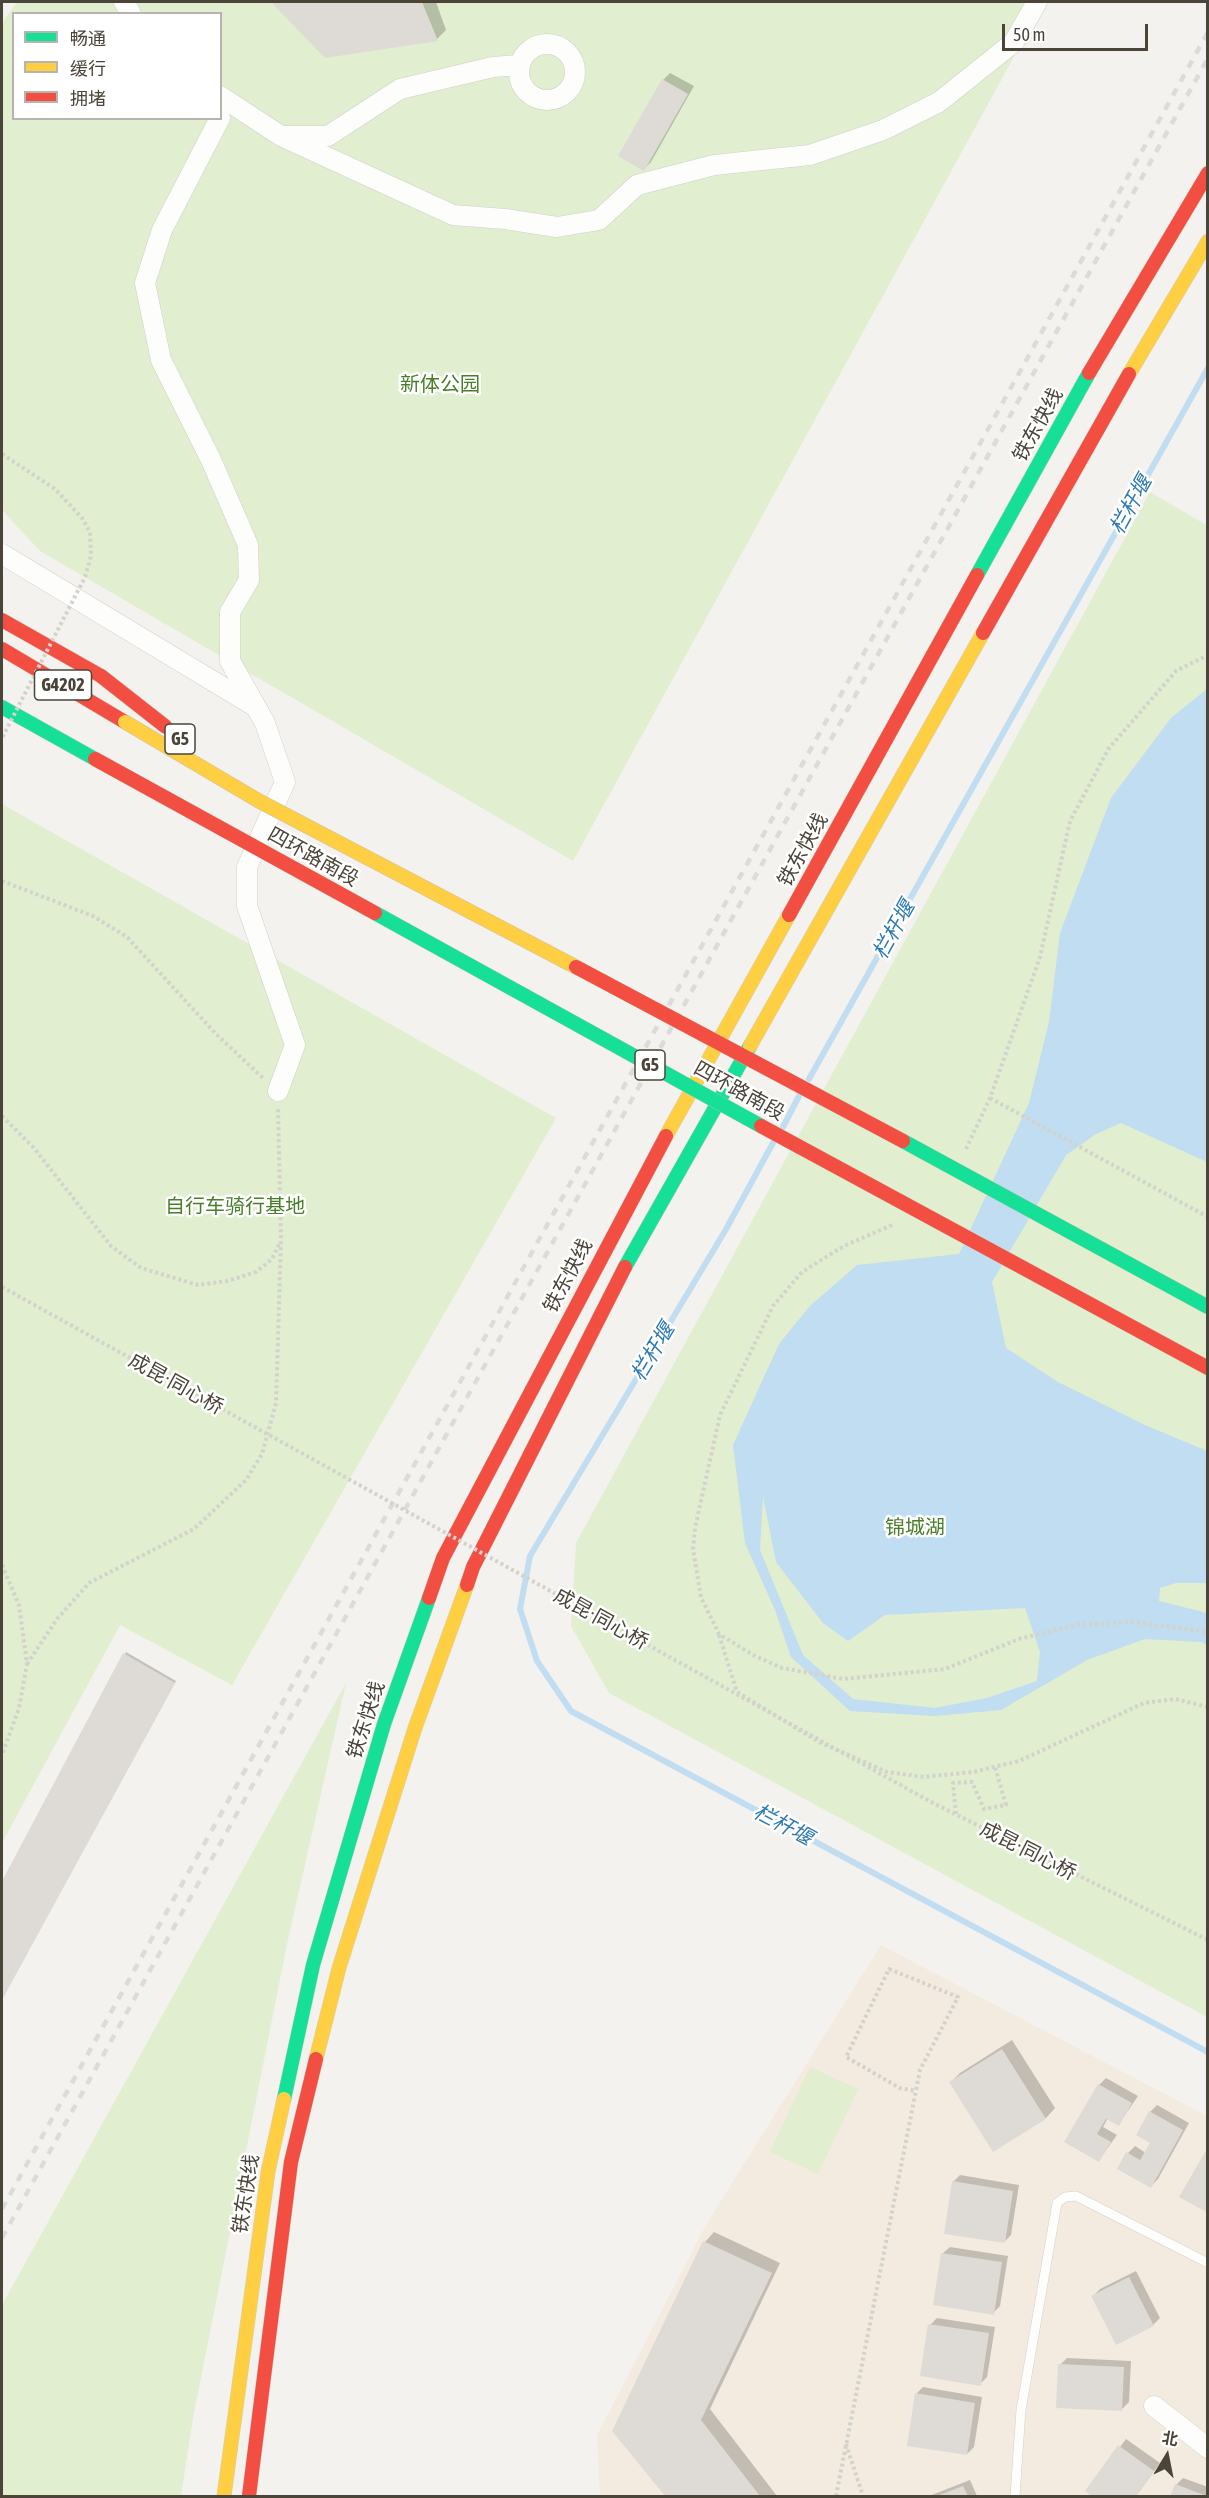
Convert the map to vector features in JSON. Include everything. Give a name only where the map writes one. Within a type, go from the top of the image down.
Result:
[{"type":"main road","name":"铁东快线","points":[[224,2496],[268,2172],[313,1965],[384,1724],[443,1558],[617,1225],[1091,370],[1208,173]]},
{"type":"main road","name":"铁东快线","points":[[249,2496],[291,2162],[339,1968],[415,1728],[473,1567],[615,1285],[1123,385],[1208,242]]},
{"type":"main road","name":"G5","points":[[2,620],[101,676],[259,801]]},
{"type":"main road","name":"四环路南段","points":[[2,649],[259,801],[772,1070],[1208,1307]]},
{"type":"main road","name":"G4202","points":[[2,707],[52,736]]},
{"type":"main road","name":"G5","points":[[2,714],[52,736]]},
{"type":"main road","name":"四环路南段","points":[[52,736],[741,1115],[1208,1368]]},
{"type":"street","points":[[222,109],[453,215],[505,219],[557,227],[599,220],[637,185],[714,165],[810,155],[883,130],[939,102],[1014,42],[1037,2]]},
{"type":"street","points":[[281,136],[328,136],[400,89],[493,67],[520,65]]},
{"type":"street","points":[[217,120],[162,230],[145,283],[161,360],[211,460],[248,544],[249,580],[230,612],[230,661],[265,723],[285,782],[247,867],[247,906],[295,1045],[278,1091]]},
{"type":"street","points":[[2,554],[256,708]]},
{"type":"street","points":[[1154,2406],[1208,2448]]},
{"type":"lane","points":[[1015,2496],[1021,2410],[1057,2203],[1065,2197],[1076,2196],[1208,2263]]},
{"type":"path","points":[[2,454],[56,489],[82,518],[90,532],[92,556],[85,577],[2,738]]},
{"type":"path","points":[[965,1152],[990,1098],[1040,957],[1070,821],[1109,748],[1176,671],[1208,655]]},
{"type":"path","points":[[2,881],[93,916],[127,937],[216,1034],[278,1091],[281,1239],[276,1404],[262,1454],[246,1480],[194,1529],[89,1583],[57,1619],[27,1664]]},
{"type":"path","points":[[990,1098],[1208,1217]]},
{"type":"path","points":[[2,1116],[34,1148],[111,1246],[141,1268],[198,1285],[227,1281],[256,1272],[272,1259],[281,1239]]},
{"type":"path","points":[[901,1221],[844,1246],[802,1272],[773,1306],[720,1415],[695,1528],[693,1549],[701,1597],[719,1634],[737,1692],[819,1742],[887,1772],[924,1777],[995,1767],[1019,1761],[1144,1703],[1175,1699],[1208,1707]]},
{"type":"path","name":"成昆·同心桥","points":[[2,1287],[956,1814],[1208,1940]]},
{"type":"path","points":[[2,1565],[19,1605],[27,1664],[19,1708],[2,1755]]},
{"type":"path","points":[[719,1634],[753,1655],[782,1668],[843,1679],[945,1669],[1019,1640],[1077,1625],[1134,1622],[1208,1632]]},
{"type":"path","points":[[956,1814],[953,1783],[972,1782],[984,1809],[1006,1805],[995,1767]]},
{"type":"path","points":[[836,2496],[846,2443],[916,2091],[920,2070],[958,1997],[889,1969],[846,2057],[900,2088],[916,2091]]},
{"type":"path","points":[[846,2443],[863,2496]]},
{"type":"shaded area","points":[[881,1945],[1207,2116],[1207,2496],[600,2496],[597,2435],[707,2223]]},
{"type":"green space","name":"新体公园","points":[[17,2],[1044,2],[573,861],[40,551],[2,510],[2,23]]},
{"type":"green space","name":"锦城湖","points":[[1150,492],[1208,526],[1207,2017],[609,1693],[571,1626],[576,1543]]},
{"type":"green space","name":"自行车骑行基地","points":[[2,804],[556,1118],[232,1685],[120,1625],[2,1843]]},
{"type":"green space","points":[[346,1683],[287,1944],[193,2418],[181,2496],[2,2496],[2,2305]]},
{"type":"green space","points":[[810,2067],[858,2089],[818,2174],[770,2152]]},
{"type":"water","name":"锦城湖","points":[[1207,689],[1207,1162],[1121,1123],[1096,1134],[1066,1155],[992,1282],[1006,1348],[1058,1382],[1145,1425],[1207,1451],[1207,1583],[1176,1583],[1160,1588],[1159,1601],[1207,1613],[1207,1645],[1201,1642],[1145,1639],[1087,1660],[1001,1710],[935,1716],[850,1711],[791,1657],[775,1610],[745,1543],[733,1445],[779,1344],[810,1306],[857,1265],[959,1254],[1029,1103],[1049,1022],[1060,933],[1111,798],[1171,718]],"holes":[[[763,1497],[776,1562],[823,1623],[848,1641],[885,1615],[1025,1608],[1040,1652],[1037,1681],[987,1698],[935,1708],[853,1699],[803,1655],[760,1550]]]},
{"type":"building","points":[[271,2],[422,2],[438,41],[325,58]]},
{"type":"building","points":[[662,79],[688,94],[644,171],[618,156]]},
{"type":"building","points":[[123,1653],[175,1683],[2,2000],[2,1881]]},
{"type":"building","points":[[1002,2049],[1046,2119],[993,2152],[949,2082]]},
{"type":"building","points":[[1098,2084],[1132,2103],[1119,2126],[1106,2119],[1097,2134],[1111,2142],[1099,2162],[1064,2142]]},
{"type":"building","points":[[1149,2111],[1183,2130],[1151,2188],[1117,2169],[1126,2152],[1140,2160],[1150,2143],[1136,2135]]},
{"type":"building","points":[[1208,2147],[1208,2213],[1179,2197]]},
{"type":"building","points":[[952,2181],[1013,2191],[1005,2243],[944,2234]]},
{"type":"building","points":[[703,2241],[772,2273],[701,2420],[760,2496],[665,2496],[612,2431]]},
{"type":"building","points":[[941,2253],[1002,2262],[994,2315],[933,2305]]},
{"type":"building","points":[[1129,2277],[1154,2326],[1116,2345],[1091,2296]]},
{"type":"building","points":[[928,2324],[989,2333],[981,2386],[920,2376]]},
{"type":"building","points":[[1058,2364],[1124,2367],[1122,2411],[1056,2408]]},
{"type":"building","points":[[915,2393],[975,2403],[967,2455],[907,2446]]},
{"type":"building","points":[[1118,2445],[1154,2471],[1136,2496],[1092,2496],[1085,2491]]},
{"type":"building","points":[[1175,2484],[1207,2496],[1170,2496]]},
{"type":"building","points":[[963,2486],[968,2496],[937,2496]]},
{"type":"waterway","name":"栏杆堰","points":[[809,1079],[1208,368]]},
{"type":"waterway","name":"栏杆堰","points":[[783,1127],[799,1096]]},
{"type":"waterway","name":"栏杆堰","points":[[773,1143],[725,1231],[530,1556],[520,1609],[537,1661],[571,1711],[1208,2052]]},
{"type":"railway","points":[[2,2209],[1208,32]]},
{"type":"railway","points":[[2,2238],[1208,58]]},
{"type":"traffic: fast","points":[[977,575],[1089,373]]},
{"type":"traffic: fast","points":[[2,707],[95,759]]},
{"type":"traffic: fast","points":[[375,913],[761,1126]]},
{"type":"traffic: fast","points":[[625,1267],[750,1046]]},
{"type":"traffic: fast","points":[[903,1141],[1208,1307]]},
{"type":"traffic: fast","points":[[284,2099],[313,1965],[384,1724],[429,1598]]},
{"type":"traffic: slow","points":[[1129,374],[1208,241]]},
{"type":"traffic: slow","points":[[750,1046],[983,633]]},
{"type":"traffic: slow","points":[[125,722],[259,801],[576,967]]},
{"type":"traffic: slow","points":[[666,1136],[789,915]]},
{"type":"traffic: slow","points":[[316,2059],[339,1968],[415,1728],[467,1585]]},
{"type":"traffic: slow","points":[[224,2496],[268,2172],[284,2099]]},
{"type":"traffic: jam","points":[[1089,373],[1208,173]]},
{"type":"traffic: jam","points":[[983,633],[1129,374]]},
{"type":"traffic: jam","points":[[789,915],[977,575]]},
{"type":"traffic: jam","points":[[2,620],[101,676]]},
{"type":"traffic: jam","points":[[2,649],[125,722]]},
{"type":"traffic: jam","points":[[101,676],[166,727]]},
{"type":"traffic: jam","points":[[95,759],[375,913]]},
{"type":"traffic: jam","points":[[576,967],[903,1141]]},
{"type":"traffic: jam","points":[[761,1126],[1208,1368]]},
{"type":"traffic: jam","points":[[429,1598],[443,1558],[666,1136]]},
{"type":"traffic: jam","points":[[467,1585],[473,1567],[625,1267]]},
{"type":"traffic: jam","points":[[249,2496],[291,2162],[316,2059]]}]
